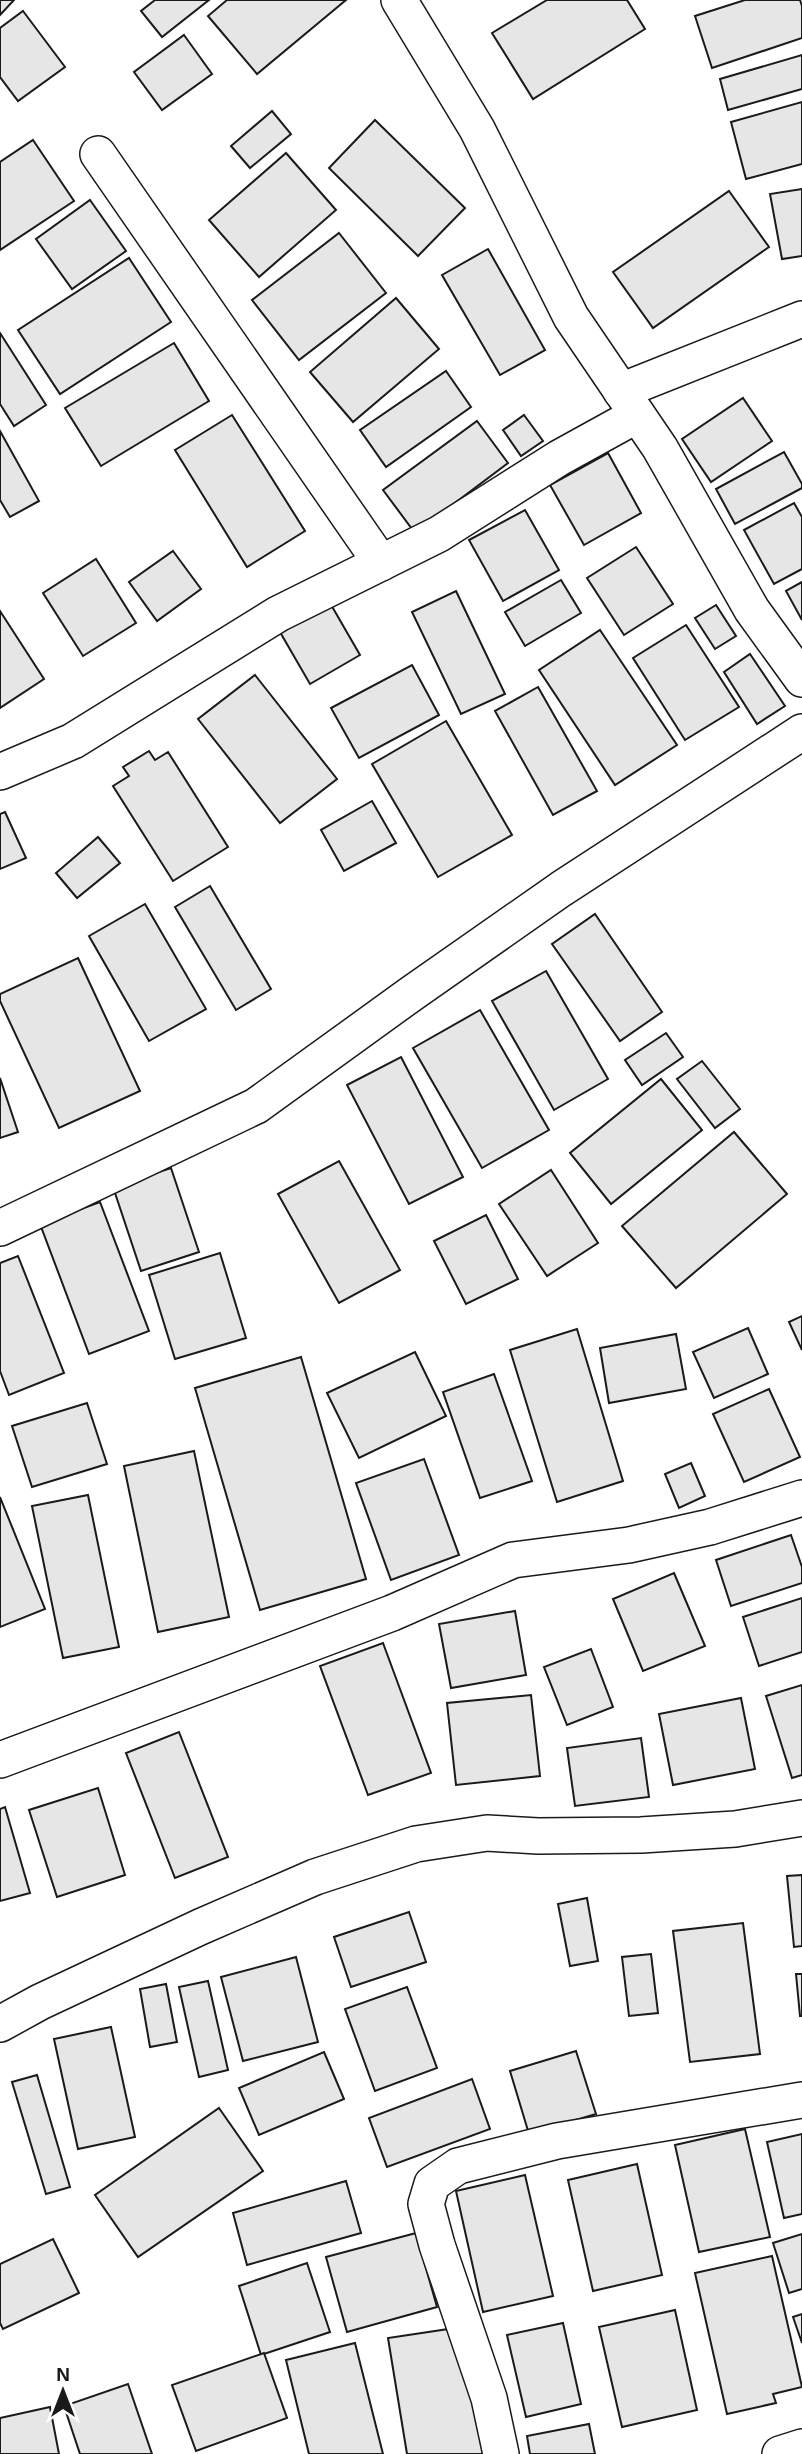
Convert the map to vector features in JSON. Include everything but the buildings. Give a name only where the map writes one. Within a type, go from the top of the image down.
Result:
[{"type":"street","points":[[399,0],[477,129],[571,317],[660,448],[752,610],[802,679]]},
{"type":"street","points":[[99,154],[381,563]]},
{"type":"street","points":[[0,772],[73,741],[278,614],[439,534],[559,458],[629,403],[802,319]]},
{"type":"street","points":[[0,1228],[256,1106],[561,889],[802,732]]},
{"type":"street","points":[[0,1760],[392,1613],[513,1560],[629,1545],[710,1527],[802,1498]]},
{"type":"street","points":[[0,2024],[40,2002],[188,1933],[316,1877],[416,1844],[487,1833],[538,1836],[641,1835],[735,1829],[802,1818]]},
{"type":"street","points":[[500,2454],[489,2398],[437,2245],[426,2204],[432,2184],[458,2166],[557,2141],[802,2101]]},
{"type":"street","points":[[780,2454],[802,2447]]}]
